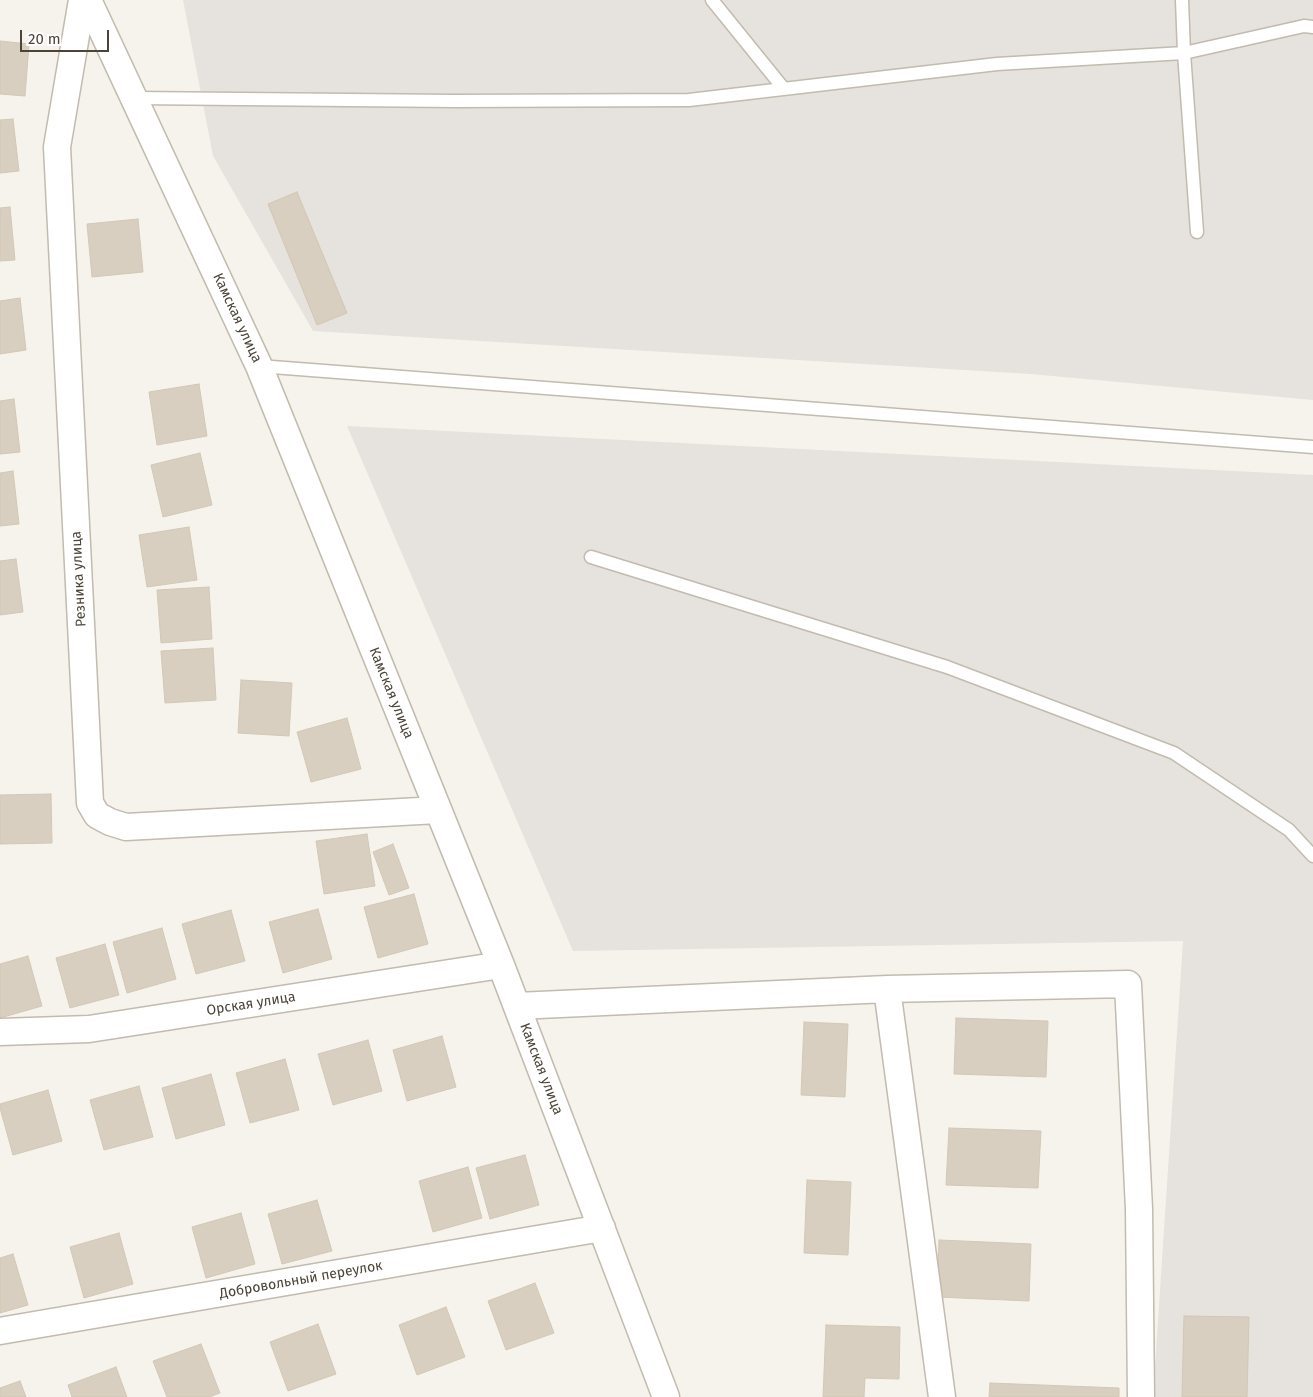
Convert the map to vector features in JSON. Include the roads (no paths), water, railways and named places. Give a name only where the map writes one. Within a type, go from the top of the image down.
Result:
[{"type":"street","name":"Резника улица","points":[[82,0],[57,147],[90,803],[97,815],[126,827],[438,810]]},
{"type":"street","name":"Камская улица","points":[[88,0],[259,366],[501,965],[666,1397]]},
{"type":"street","name":"Орская улица","points":[[0,1032],[89,1029],[501,965]]},
{"type":"street","points":[[517,1006],[887,989],[1128,984],[1139,1209],[1141,1397]]},
{"type":"street","points":[[887,989],[942,1397]]},
{"type":"street","name":"Добровольный переулок","points":[[0,1330],[602,1228]]},
{"type":"lane","points":[[712,0],[784,89]]},
{"type":"lane","points":[[1182,0],[1197,232]]},
{"type":"lane","points":[[134,98],[456,101],[688,100],[997,64],[1184,53],[1304,26],[1313,27]]},
{"type":"lane","points":[[259,366],[1313,446]]},
{"type":"lane","points":[[591,557],[947,667],[1174,753],[1289,830],[1313,856]]}]
